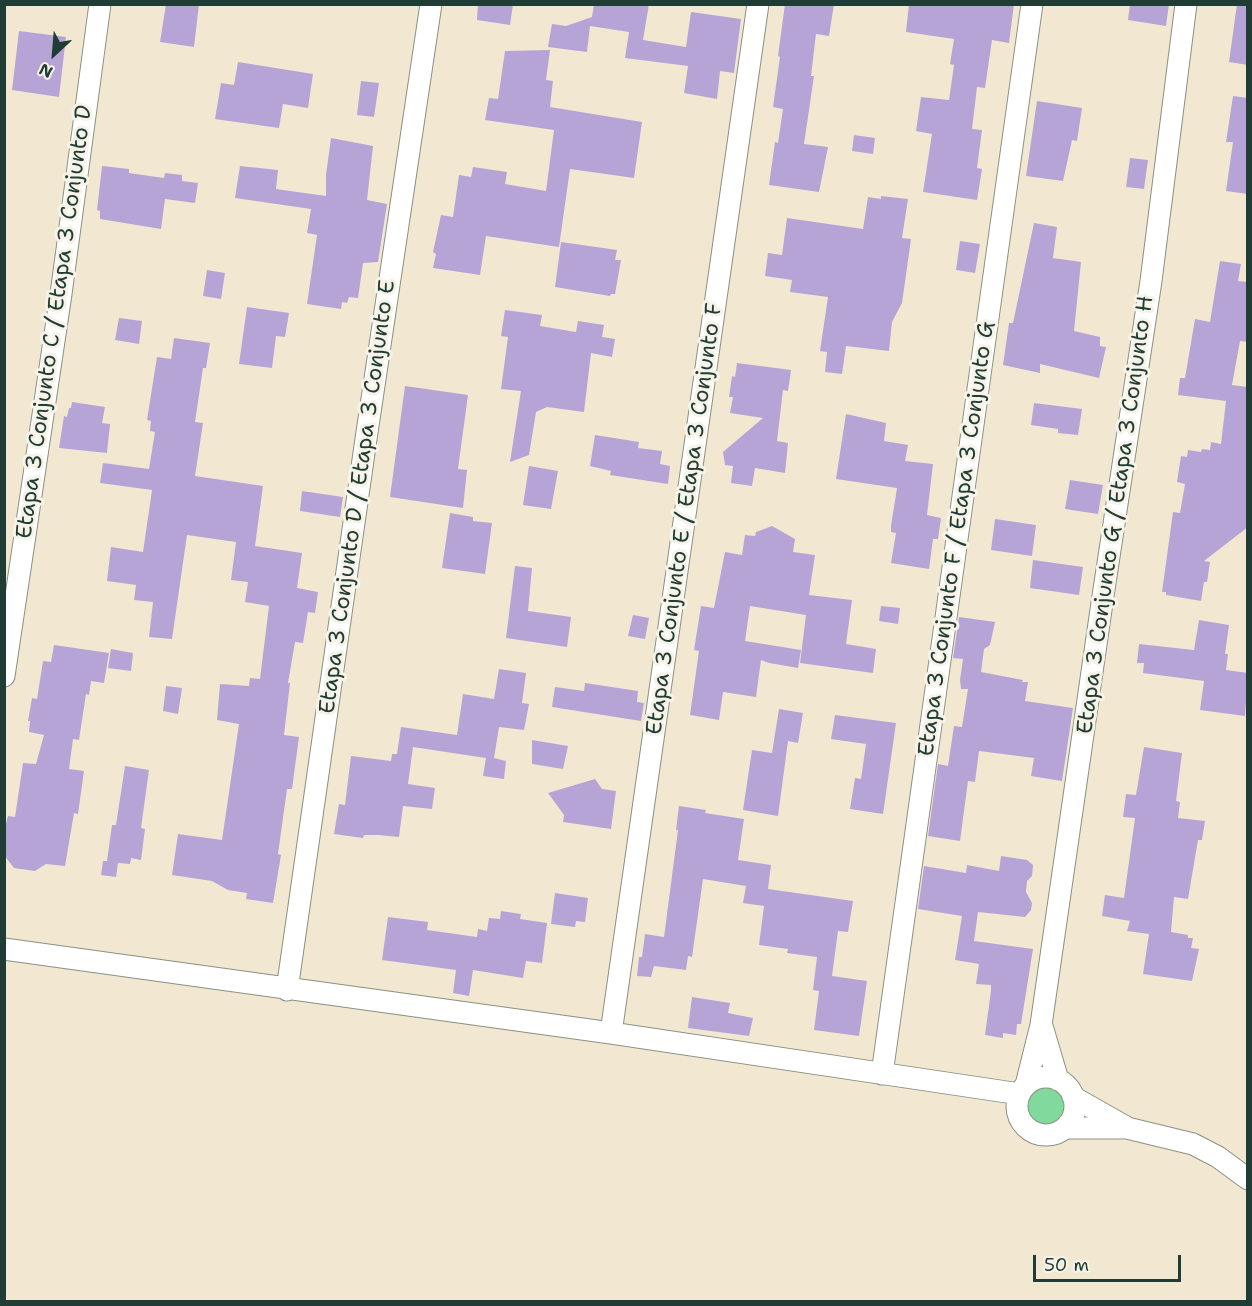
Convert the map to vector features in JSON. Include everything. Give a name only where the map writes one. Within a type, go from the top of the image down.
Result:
[{"type":"street","name":"Etapa 3 Conjunto C / Etapa 3 Conjunto D","points":[[4,676],[61,294],[100,4]]},
{"type":"street","name":"Etapa 3 Conjunto D / Etapa 3 Conjunto E","points":[[287,990],[367,427],[431,4]]},
{"type":"street","name":"Etapa 3 Conjunto E / Etapa 3 Conjunto F","points":[[611,1033],[758,4]]},
{"type":"street","name":"Etapa 3 Conjunto F / Etapa 3 Conjunto G","points":[[882,1074],[1032,4]]},
{"type":"street","name":"Etapa 3 Conjunto G / Etapa 3 Conjunto H","points":[[1023,1090],[1041,1025],[1151,281],[1186,4]]},
{"type":"street","points":[[4,949],[287,990],[611,1033],[882,1074],[1023,1090]]},
{"type":"street","points":[[1041,1025],[1058,1080]]},
{"type":"street","points":[[1036,1079],[1058,1080],[1067,1087],[1073,1097],[1075,1108],[1072,1119],[1066,1128],[1056,1134],[1034,1133],[1025,1126],[1019,1116],[1017,1105],[1023,1090],[1036,1079]]},
{"type":"street","points":[[1073,1097],[1127,1128]]},
{"type":"street","points":[[1066,1128],[1127,1128],[1193,1144],[1218,1157],[1248,1179]]},
{"type":"green space","points":[[1049,1086],[1065,1092],[1071,1108],[1065,1124],[1049,1130],[1033,1124],[1027,1108],[1033,1092]]},
{"type":"building","points":[[166,4],[199,4],[194,47],[160,42]]},
{"type":"building","points":[[478,4],[513,4],[510,25],[477,20]]},
{"type":"building","points":[[594,4],[649,4],[643,40],[686,47],[691,12],[741,19],[734,73],[720,71],[717,99],[684,93],[688,66],[625,58],[629,32],[590,26],[587,52],[548,47],[552,24],[566,26],[592,17]]},
{"type":"building","points":[[785,4],[834,4],[829,36],[816,34],[811,76],[814,76],[804,144],[828,147],[819,192],[769,185],[775,142],[778,143],[783,109],[773,107]]},
{"type":"building","points":[[909,4],[1014,4],[1009,43],[992,40],[985,88],[977,87],[972,129],[982,130],[977,168],[982,169],[977,200],[923,192],[932,134],[916,131],[921,97],[949,100],[954,65],[950,64],[954,39],[906,32]]},
{"type":"building","points":[[1130,4],[1169,4],[1166,26],[1128,20]]},
{"type":"building","points":[[1237,4],[1248,4],[1248,65],[1229,62]]},
{"type":"building","points":[[19,31],[66,37],[59,97],[12,90]]},
{"type":"building","points":[[550,50],[546,80],[553,81],[550,107],[642,122],[634,178],[570,169],[559,247],[486,236],[480,275],[433,268],[436,254],[433,252],[441,215],[453,217],[459,175],[471,177],[473,167],[507,172],[505,184],[546,191],[554,130],[485,120],[489,98],[498,99],[505,51]]},
{"type":"building","points":[[238,62],[313,74],[308,108],[283,104],[279,128],[215,119],[221,83],[234,85]]},
{"type":"building","points":[[361,81],[379,83],[374,117],[357,115]]},
{"type":"building","points":[[1233,96],[1248,98],[1248,194],[1226,191],[1233,142],[1226,142]]},
{"type":"building","points":[[1037,101],[1082,108],[1077,141],[1072,140],[1063,181],[1026,176]]},
{"type":"building","points":[[854,135],[875,138],[873,154],[852,151]]},
{"type":"building","points":[[331,138],[373,146],[367,200],[387,204],[378,262],[363,263],[358,298],[349,297],[347,303],[342,302],[341,309],[307,304],[317,235],[307,233],[311,209],[235,198],[240,166],[278,170],[276,189],[326,196],[326,175]]},
{"type":"building","points":[[1130,158],[1148,160],[1144,189],[1126,187]]},
{"type":"building","points":[[102,166],[129,169],[129,173],[164,178],[165,173],[182,175],[182,181],[198,183],[195,203],[165,199],[161,229],[100,219],[100,211],[97,210]]},
{"type":"building","points":[[881,196],[908,199],[902,238],[911,239],[902,303],[892,322],[889,351],[846,346],[842,374],[825,372],[827,352],[820,351],[828,297],[790,292],[792,280],[765,276],[768,253],[782,255],[787,218],[863,229],[868,197],[881,199]]},
{"type":"building","points":[[1034,223],[1057,227],[1053,258],[1081,262],[1074,331],[1100,337],[1100,346],[1106,347],[1099,378],[1040,364],[1040,373],[1003,365],[1009,323],[1013,323]]},
{"type":"building","points":[[960,241],[980,244],[975,273],[956,270]]},
{"type":"building","points":[[561,242],[617,250],[615,260],[621,260],[615,294],[610,296],[555,287]]},
{"type":"building","points":[[1220,261],[1241,264],[1238,281],[1248,282],[1248,342],[1240,341],[1232,385],[1248,387],[1248,527],[1204,561],[1210,562],[1201,601],[1166,595],[1166,592],[1162,592],[1173,512],[1180,513],[1185,484],[1177,482],[1181,456],[1187,457],[1188,450],[1201,452],[1202,449],[1210,450],[1211,442],[1221,444],[1226,401],[1178,395],[1180,378],[1185,378],[1195,319],[1210,322]]},
{"type":"building","points":[[207,270],[225,273],[221,299],[203,296]]},
{"type":"building","points":[[247,307],[289,313],[285,337],[276,336],[272,368],[239,364]]},
{"type":"building","points":[[505,310],[542,315],[540,326],[576,332],[578,321],[604,325],[602,337],[615,339],[612,357],[591,353],[584,412],[547,407],[536,412],[529,455],[510,462],[521,391],[501,389],[508,337],[501,336]]},
{"type":"building","points":[[119,318],[142,321],[139,344],[115,340]]},
{"type":"building","points":[[174,338],[210,343],[206,368],[203,368],[195,422],[203,423],[195,476],[263,486],[255,546],[302,553],[297,588],[318,592],[315,613],[308,612],[303,643],[295,642],[288,683],[290,683],[284,735],[299,737],[292,789],[287,789],[278,854],[281,855],[273,903],[246,899],[247,893],[228,890],[212,881],[172,875],[178,834],[222,840],[239,724],[217,720],[220,684],[249,686],[250,678],[260,679],[269,606],[245,602],[248,582],[231,580],[236,542],[187,535],[172,639],[149,637],[153,602],[134,600],[136,585],[107,581],[111,547],[143,552],[152,490],[100,483],[103,463],[149,469],[155,432],[150,431],[151,421],[147,420],[157,357],[171,359]]},
{"type":"building","points":[[737,363],[791,370],[788,391],[783,390],[777,441],[788,443],[785,473],[755,468],[752,486],[731,483],[733,466],[725,465],[723,452],[763,418],[730,413],[733,397],[729,397],[732,376],[735,377]]},
{"type":"building","points":[[405,386],[468,395],[458,469],[467,470],[463,508],[390,497]]},
{"type":"building","points":[[72,402],[105,407],[102,423],[110,424],[107,453],[59,448],[64,416],[67,417]]},
{"type":"building","points":[[1034,403],[1082,409],[1078,435],[1058,433],[1058,429],[1031,425]]},
{"type":"building","points":[[846,414],[886,423],[884,441],[908,445],[905,461],[933,464],[927,515],[941,518],[938,539],[933,539],[929,569],[891,563],[896,533],[891,532],[891,526],[897,488],[836,479]]},
{"type":"building","points":[[595,435],[639,442],[638,448],[662,451],[660,464],[670,466],[668,484],[610,475],[611,471],[590,466]]},
{"type":"building","points":[[529,466],[558,471],[551,509],[523,505]]},
{"type":"building","points":[[1070,480],[1103,485],[1098,514],[1065,509]]},
{"type":"building","points":[[302,491],[343,497],[340,517],[300,511]]},
{"type":"building","points":[[450,513],[473,517],[473,521],[492,523],[485,574],[442,568]]},
{"type":"building","points":[[995,519],[1036,525],[1032,556],[991,550]]},
{"type":"building","points":[[772,526],[795,539],[793,552],[815,555],[809,595],[852,600],[846,644],[876,649],[873,673],[800,663],[806,615],[750,606],[745,641],[801,650],[798,668],[761,660],[756,697],[723,692],[719,720],[690,715],[699,651],[694,650],[701,606],[714,608],[725,552],[742,555],[745,535],[755,536],[756,532]]},
{"type":"building","points":[[1033,560],[1083,567],[1079,595],[1030,588]]},
{"type":"building","points":[[515,566],[532,568],[528,611],[571,617],[567,647],[506,638]]},
{"type":"building","points":[[881,606],[900,608],[898,624],[879,621]]},
{"type":"building","points":[[633,615],[649,618],[645,639],[628,636]]},
{"type":"building","points":[[959,617],[995,622],[990,645],[984,649],[981,672],[1028,682],[1025,701],[1073,708],[1062,781],[1031,776],[1034,758],[979,751],[975,782],[968,781],[960,841],[928,836],[938,764],[948,766],[954,726],[962,727],[968,689],[961,689],[963,659],[953,658]]},
{"type":"building","points":[[1199,620],[1229,625],[1225,654],[1228,654],[1226,670],[1248,673],[1245,716],[1200,710],[1204,681],[1143,673],[1144,663],[1137,663],[1139,644],[1194,650]]},
{"type":"building","points":[[54,645],[109,653],[104,683],[91,681],[89,695],[86,694],[79,740],[73,739],[69,769],[84,771],[78,814],[74,813],[65,866],[46,864],[35,871],[14,868],[4,855],[4,831],[8,816],[15,817],[23,763],[36,764],[44,735],[29,732],[30,721],[28,721],[32,698],[37,699],[43,661],[51,662]]},
{"type":"building","points":[[111,649],[133,653],[131,671],[108,668]]},
{"type":"building","points":[[499,669],[526,673],[522,703],[529,704],[524,730],[499,727],[494,758],[506,761],[504,779],[483,776],[486,758],[413,747],[408,784],[435,788],[432,809],[403,806],[399,837],[364,835],[363,838],[334,834],[339,804],[345,805],[351,756],[391,761],[392,754],[397,754],[401,727],[457,735],[463,694],[494,699]]},
{"type":"building","points":[[585,683],[638,691],[637,702],[644,703],[641,721],[552,707],[555,687],[584,691]]},
{"type":"building","points":[[166,686],[182,688],[178,714],[163,711]]},
{"type":"building","points":[[779,709],[803,713],[798,743],[788,741],[778,816],[743,810],[752,750],[772,753]]},
{"type":"building","points":[[835,715],[896,723],[883,814],[850,809],[855,778],[861,779],[866,744],[831,739]]},
{"type":"building","points":[[532,740],[568,746],[563,769],[532,764]]},
{"type":"building","points":[[1144,747],[1182,753],[1176,801],[1180,802],[1178,818],[1205,821],[1202,840],[1198,840],[1188,899],[1174,897],[1171,932],[1193,938],[1191,948],[1199,949],[1192,981],[1143,974],[1149,934],[1127,931],[1130,921],[1102,916],[1105,895],[1124,898],[1135,818],[1123,817],[1126,794],[1136,795]]},
{"type":"building","points":[[125,766],[149,770],[141,828],[145,829],[141,860],[131,858],[130,864],[118,863],[116,877],[101,875],[103,861],[107,861],[112,825],[116,825]]},
{"type":"building","points":[[595,779],[602,789],[616,791],[611,829],[563,822],[564,815],[548,793]]},
{"type":"building","points":[[679,806],[744,819],[738,860],[771,865],[768,889],[853,901],[848,932],[838,931],[832,976],[867,981],[859,1036],[814,1030],[819,991],[813,990],[817,957],[787,953],[788,949],[759,945],[764,906],[743,903],[746,886],[703,879],[692,957],[688,956],[686,970],[654,966],[651,977],[637,976],[645,934],[664,937]]},
{"type":"building","points":[[1001,856],[1027,860],[1033,865],[1026,892],[1032,903],[1031,910],[1025,917],[978,912],[974,941],[1033,949],[1021,1024],[1017,1024],[1016,1035],[1003,1033],[1003,1038],[985,1035],[991,985],[976,984],[979,964],[955,960],[962,916],[918,909],[924,866],[966,873],[967,865],[999,871]]},
{"type":"building","points":[[555,893],[588,898],[585,922],[576,921],[575,927],[551,924]]},
{"type":"building","points":[[501,911],[521,914],[520,919],[547,923],[542,963],[526,961],[523,978],[473,970],[469,996],[453,993],[456,970],[382,960],[388,917],[428,922],[427,930],[477,937],[478,929],[487,931],[489,918],[500,919]]},
{"type":"building","points":[[692,997],[730,1003],[728,1013],[753,1018],[749,1036],[688,1028]]}]
